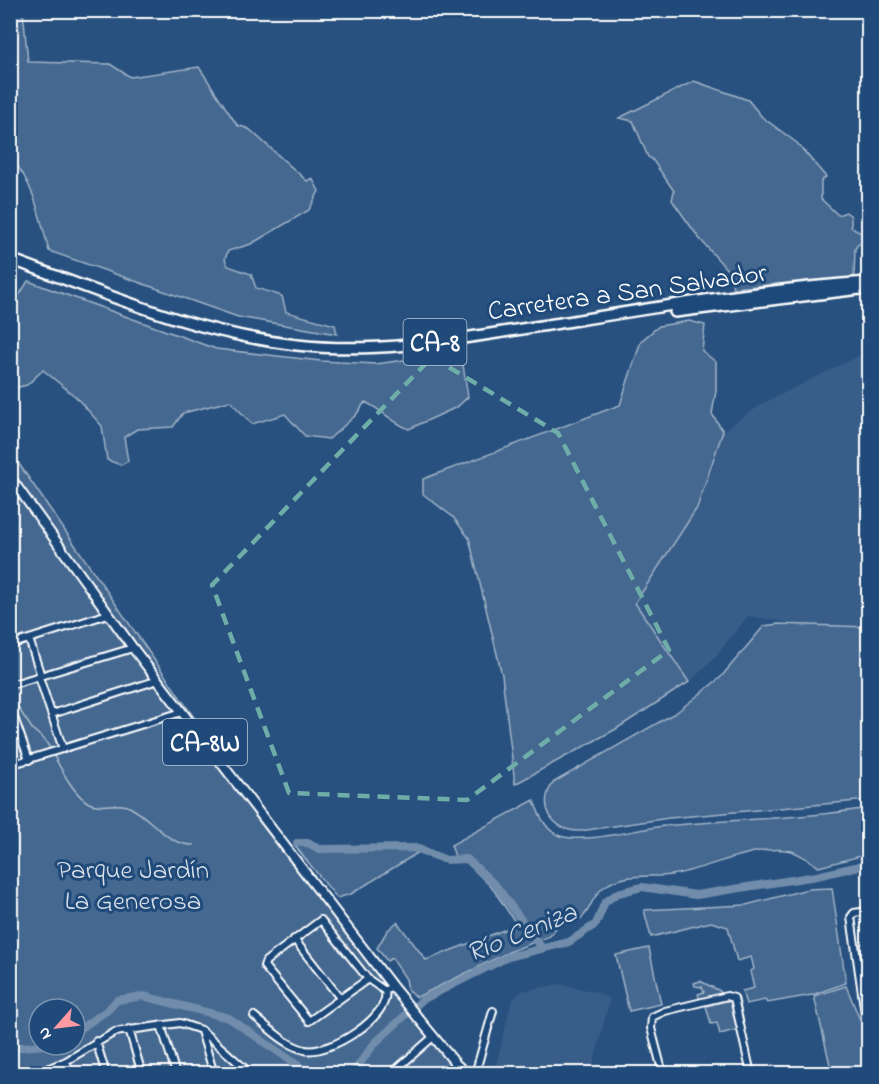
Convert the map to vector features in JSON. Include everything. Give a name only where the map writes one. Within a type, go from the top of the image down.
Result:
[{"type":"highway","name":"Carretera a San Salvador","points":[[10,259],[214,331],[270,342],[348,348],[436,342],[733,297],[868,282]]},
{"type":"highway","name":"CA-8","points":[[10,266],[226,340],[271,348],[351,354],[411,350],[742,303],[868,288]]},
{"type":"main road","name":"CA-8W","points":[[10,477],[133,648],[389,988],[406,1002],[433,1037]]},
{"type":"main road","points":[[433,1037],[466,1074]]},
{"type":"street","points":[[10,645],[108,614]]},
{"type":"street","points":[[29,639],[52,714],[60,750]]},
{"type":"street","points":[[10,685],[133,648]]},
{"type":"street","points":[[52,714],[158,680]]},
{"type":"street","points":[[10,706],[29,760]]},
{"type":"street","points":[[10,765],[182,712]]},
{"type":"street","points":[[866,1021],[851,921],[854,913],[868,910]]},
{"type":"street","points":[[254,1016],[290,1044],[306,1050],[323,1050],[335,1046],[367,1024],[385,999],[389,988],[368,979],[321,920],[266,961],[265,970],[309,1021],[368,979]]},
{"type":"street","points":[[294,939],[340,998]]},
{"type":"street","points":[[859,973],[868,972]]},
{"type":"street","points":[[663,1074],[651,1029],[652,1017],[665,1011],[725,996],[734,998],[751,1074]]},
{"type":"street","points":[[475,1074],[493,1011]]},
{"type":"street","points":[[35,1074],[66,1061],[96,1041],[129,1029],[186,1024],[201,1030],[249,1072]]},
{"type":"street","points":[[161,1025],[176,1074]]},
{"type":"street","points":[[129,1029],[142,1074]]},
{"type":"street","points":[[201,1030],[214,1074]]},
{"type":"street","points":[[396,1072],[433,1037]]},
{"type":"street","points":[[96,1041],[106,1074]]},
{"type":"street","points":[[66,1061],[70,1074]]},
{"type":"street","points":[[235,1074],[249,1072]]},
{"type":"highlighted area","points":[[432,357],[558,433],[669,650],[467,800],[289,793],[212,585]]},
{"type":"shaded area","points":[[868,351],[868,627],[811,626],[748,616],[710,663],[689,682],[635,603],[666,557],[713,467],[723,431],[762,404]]},
{"type":"shaded area","points":[[560,984],[596,992],[610,999],[591,1073],[494,1072],[512,1001],[521,991]]},
{"type":"green space","points":[[11,10],[23,11],[28,62],[110,64],[130,77],[199,67],[237,125],[249,129],[307,181],[312,178],[319,191],[309,210],[251,244],[228,251],[225,259],[228,266],[251,274],[256,288],[282,296],[286,312],[335,325],[337,334],[238,317],[49,251],[31,190],[11,158]]},
{"type":"green space","points":[[694,81],[748,100],[762,117],[797,143],[826,177],[821,181],[821,199],[838,215],[846,212],[851,216],[851,227],[868,237],[868,244],[858,244],[855,249],[854,278],[733,288],[730,273],[699,238],[672,200],[674,191],[652,159],[648,157],[633,121],[619,118]]},
{"type":"green space","points":[[28,281],[216,349],[321,361],[376,364],[461,352],[468,397],[457,407],[409,429],[365,402],[356,415],[329,439],[305,436],[285,414],[252,424],[230,401],[183,413],[173,427],[137,429],[124,437],[128,461],[121,465],[107,460],[102,426],[76,397],[43,370],[27,385],[11,389],[11,302],[17,299]]},
{"type":"green space","points":[[689,321],[705,325],[702,351],[716,362],[716,391],[712,414],[723,431],[697,508],[635,603],[689,682],[616,729],[515,784],[502,675],[469,538],[453,517],[423,494],[423,479],[620,405],[641,341],[659,326]]},
{"type":"green space","name":"Parque Jardín La Generosa","points":[[10,451],[249,797],[467,1073],[11,1073]]},
{"type":"green space","points":[[778,624],[868,627],[868,800],[669,818],[580,831],[570,830],[555,822],[547,807],[549,790],[554,782],[677,712],[721,677],[764,626]]},
{"type":"green space","points":[[534,800],[547,826],[555,834],[571,838],[597,837],[664,826],[868,808],[868,854],[819,867],[791,851],[762,851],[671,875],[620,879],[604,887],[584,916],[578,920],[559,924],[550,936],[509,952],[417,997],[408,990],[406,979],[392,958],[387,961],[377,948],[387,931],[397,922],[426,960],[517,925],[493,889],[466,862],[457,862],[451,845]]},
{"type":"green space","points":[[308,845],[319,851],[379,848],[419,852],[351,894],[337,898],[295,846]]},
{"type":"green space","points":[[832,888],[846,983],[812,995],[767,1003],[765,1000],[746,1004],[742,991],[754,988],[750,971],[754,969],[751,957],[737,961],[728,927],[711,922],[651,937],[644,910],[746,905],[808,889]]},
{"type":"green space","points":[[649,948],[661,1004],[629,1011],[616,955]]},
{"type":"green space","points":[[700,981],[720,991],[722,996],[700,1001],[698,994],[704,992],[702,987],[695,986],[694,983]]},
{"type":"green space","points":[[846,986],[863,1027],[868,1025],[868,1073],[832,1073],[814,996]]},
{"type":"green space","points":[[727,1001],[732,1003],[738,1029],[720,1034],[717,1023],[711,1024],[706,1006]]},
{"type":"waterway","points":[[10,696],[33,730],[45,740],[51,750]]},
{"type":"waterway","points":[[53,754],[73,788],[89,803],[127,806],[144,816],[174,840],[194,845]]},
{"type":"waterway","points":[[297,843],[308,843],[319,849],[416,848],[446,860],[467,859],[496,886],[542,948]]},
{"type":"waterway","name":"Río Ceniza","points":[[349,1074],[354,1071],[375,1043],[422,1000],[508,957],[569,942],[596,924],[605,902],[618,893],[642,887],[696,895],[817,876],[868,864]]},
{"type":"waterway","name":"Río Ceniza","points":[[87,1024],[108,1010],[117,1000],[143,996],[229,1018],[311,1074]]},
{"type":"waterway","name":"Río Ceniza","points":[[10,1048],[27,1047]]}]
